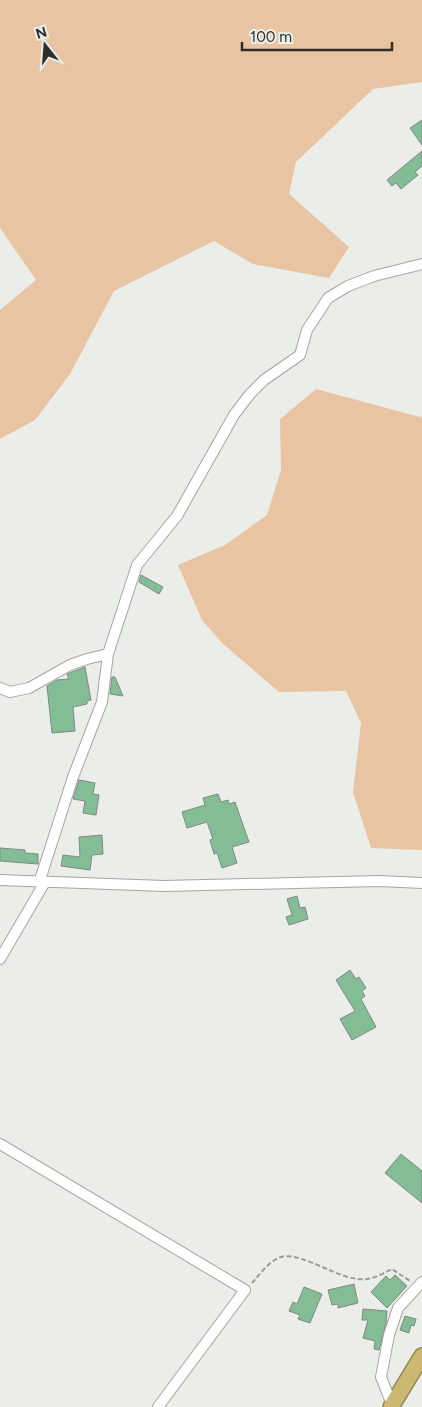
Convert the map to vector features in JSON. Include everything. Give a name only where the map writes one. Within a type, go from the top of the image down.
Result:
[{"type":"highway","points":[[392,1407],[422,1356]]},
{"type":"street","points":[[0,959],[42,882],[73,777],[102,702],[108,654],[137,566],[177,516],[234,415],[250,394],[264,380],[300,355],[307,330],[328,298],[348,286],[374,276],[422,264]]},
{"type":"street","points":[[0,688],[10,692],[29,688],[70,665],[108,654]]},
{"type":"street","points":[[0,880],[164,886],[380,881],[422,882]]},
{"type":"street","points":[[0,1144],[245,1290],[158,1407]]},
{"type":"street","points":[[392,1407],[381,1377],[389,1335],[398,1308],[420,1285]]},
{"type":"path","points":[[245,1290],[269,1264],[282,1257],[296,1258],[353,1280],[368,1279],[392,1269],[420,1285]]},
{"type":"shaded area","points":[[0,0],[422,0],[422,82],[373,89],[296,162],[289,194],[349,247],[329,278],[253,264],[214,241],[114,291],[70,374],[35,420],[0,439],[0,310],[36,280],[0,228]]},
{"type":"shaded area","points":[[316,389],[422,416],[422,850],[371,848],[353,792],[361,723],[346,691],[279,692],[222,643],[202,620],[178,565],[225,545],[267,515],[281,470],[280,419]]},
{"type":"building","points":[[422,120],[422,145],[410,128]]},
{"type":"building","points":[[422,151],[422,166],[415,172],[418,175],[401,189],[396,183],[392,186],[387,180]]},
{"type":"building","points":[[141,575],[163,587],[159,594],[139,582]]},
{"type":"building","points":[[85,667],[91,700],[87,701],[87,704],[73,707],[75,731],[52,733],[47,686],[57,680],[69,679],[67,674]]},
{"type":"building","points":[[112,677],[115,677],[123,696],[110,694]]},
{"type":"building","points":[[79,780],[95,783],[93,794],[99,795],[96,815],[83,813],[85,801],[73,799]]},
{"type":"building","points":[[218,794],[221,802],[228,800],[229,804],[235,802],[249,842],[232,847],[237,863],[222,868],[217,853],[214,854],[210,840],[213,839],[207,822],[187,828],[182,812],[205,805],[203,798]]},
{"type":"building","points":[[102,835],[103,854],[92,855],[90,870],[61,866],[63,855],[80,857],[79,837]]},
{"type":"building","points":[[0,848],[25,850],[25,853],[38,854],[38,864],[0,861]]},
{"type":"building","points":[[297,896],[300,908],[305,907],[308,919],[289,925],[286,917],[292,915],[287,899]]},
{"type":"building","points":[[350,970],[356,979],[359,977],[366,988],[362,991],[365,996],[361,999],[376,1027],[352,1040],[340,1019],[355,1011],[336,980]]},
{"type":"building","points":[[401,1154],[422,1171],[422,1203],[385,1173]]},
{"type":"building","points":[[395,1275],[407,1286],[387,1308],[371,1292],[386,1276],[390,1280]]},
{"type":"building","points":[[354,1284],[358,1303],[338,1308],[338,1304],[332,1305],[328,1290]]},
{"type":"building","points":[[304,1287],[322,1294],[310,1323],[298,1319],[300,1315],[289,1311],[293,1302],[297,1304]]},
{"type":"building","points":[[363,1309],[387,1311],[379,1350],[374,1349],[375,1341],[363,1338],[368,1320],[362,1320]]},
{"type":"building","points":[[405,1316],[416,1319],[414,1326],[411,1325],[409,1333],[400,1330]]}]
